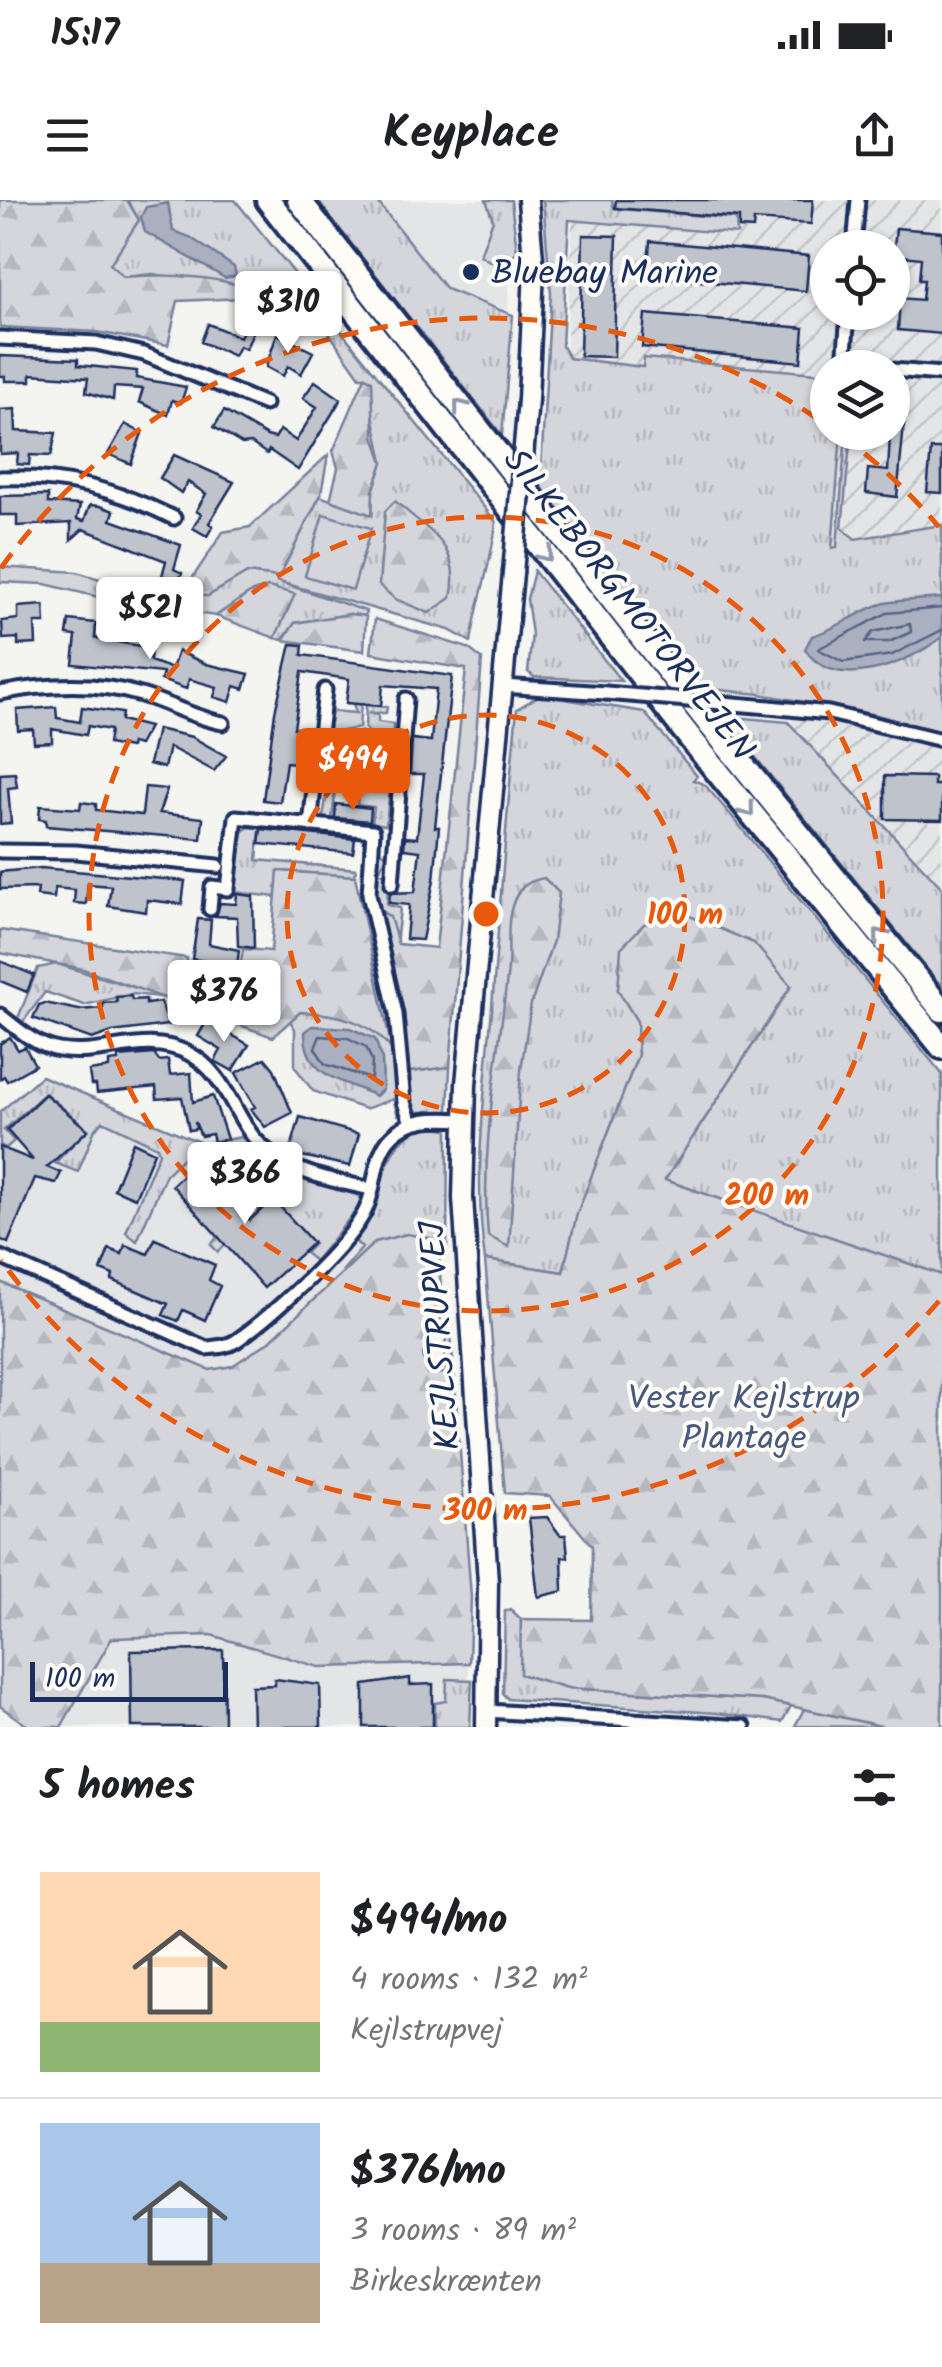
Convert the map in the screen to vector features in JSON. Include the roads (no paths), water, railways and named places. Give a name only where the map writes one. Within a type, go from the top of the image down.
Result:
[{"type":"highway","name":"SILKEBORGMOTORVEJEN","points":[[265,200],[695,744],[942,1046]]},
{"type":"highway","name":"SILKEBORGMOTORVEJEN","points":[[299,200],[710,726],[942,1010]]},
{"type":"street","name":"KEJLSTRUPVEJ","points":[[487,1719],[488,1582],[463,1224],[465,1120],[528,400],[534,270],[528,200]]},
{"type":"street","points":[[856,230],[858,200]]},
{"type":"street","points":[[0,338],[96,343],[144,354],[265,404]]},
{"type":"street","points":[[910,371],[942,374]]},
{"type":"street","points":[[0,478],[74,482],[109,490],[174,518]]},
{"type":"street","points":[[0,693],[48,686],[101,687],[136,694],[223,724]]},
{"type":"street","points":[[502,686],[829,714],[942,740]]},
{"type":"street","points":[[310,825],[324,690]]},
{"type":"street","points":[[392,884],[406,699]]},
{"type":"street","points":[[210,910],[212,887],[228,889],[236,816],[373,831],[369,894],[396,1014],[404,1102],[411,1123],[465,1120]]},
{"type":"street","points":[[372,840],[395,839]]},
{"type":"street","points":[[0,852],[76,852],[218,866]]},
{"type":"street","points":[[0,1015],[34,1041],[61,1050],[145,1042],[191,1054],[219,1080],[250,1132],[274,1157],[295,1168],[372,1189]]},
{"type":"street","name":"KEJLSTRUPVEJ","points":[[0,1257],[206,1348],[233,1343],[300,1287],[352,1230],[366,1210],[386,1143],[411,1123]]},
{"type":"street","points":[[487,1719],[744,1727]]},
{"type":"water","points":[[168,203],[173,231],[190,237],[234,267],[236,276],[225,278],[145,232],[141,217],[146,207]]},
{"type":"water","points":[[942,598],[942,637],[892,664],[853,672],[834,670],[818,663],[805,649],[812,636],[875,606]]},
{"type":"water","points":[[312,1026],[350,1028],[375,1039],[382,1059],[383,1089],[376,1096],[318,1068],[307,1047],[305,1032]]},
{"type":"place","name":"Bluebay Marine","points":[[471,272]]},
{"type":"park label","name":"Vester Kejlstrup Plantage","points":[[744,1417]]}]
